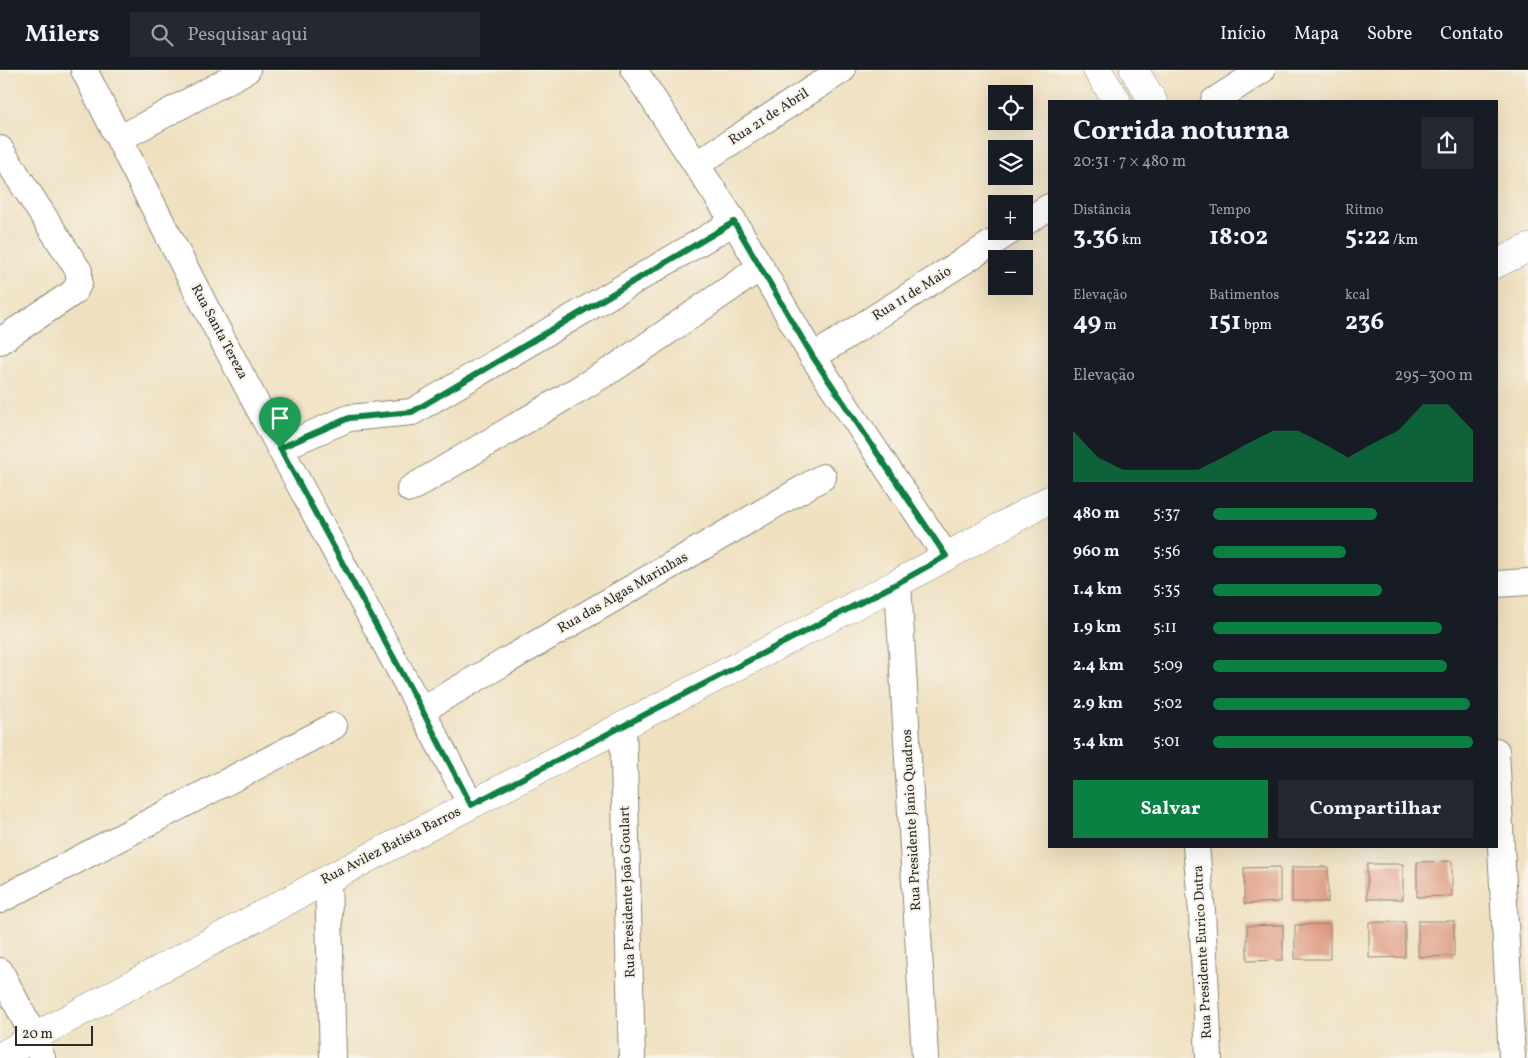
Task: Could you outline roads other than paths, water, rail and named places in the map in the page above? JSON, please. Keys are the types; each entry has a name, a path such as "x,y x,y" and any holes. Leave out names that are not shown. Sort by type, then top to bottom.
{"street":[{"name":"Rua Santa Tereza","path":"84,70 280,448 422,710 471,805"},
{"path":"119,139 247,70"},
{"path":"634,70 734,222 813,357 946,556"},
{"name":"Rua 21 de Abril","path":"697,164 842,70"},
{"path":"1097,70 1116,100"},
{"path":"1134,70 1152,100"},
{"path":"1216,100 1262,70"},
{"path":"0,149 79,271 79,283 74,292 0,341"},
{"path":"1033,217 1048,208"},
{"path":"280,448 349,418 412,412 734,222"},
{"name":"Rua 11 de Maio","path":"813,357 997,240"},
{"path":"1498,263 1528,248"},
{"path":"410,489 616,367 761,267"},
{"name":"Rua das Algas Marinhas","path":"422,710 823,476"},
{"name":"Rua Avilez Batista Barros","path":"0,1057 38,1048 328,879 898,583 1048,501"},
{"path":"1498,584 1528,582"},
{"name":"Rua Presidente Janio Quadros","path":"898,583 925,1058"},
{"path":"0,900 334,726"},
{"name":"Rua Presidente João Goulart","path":"623,726 632,1058"},
{"path":"1498,789 1512,1058"},
{"name":"Rua Presidente Eurico Dutra","path":"1196,848 1202,912 1209,1058"},
{"path":"328,879 333,1058"},
{"path":"0,971 38,1048"}]}
